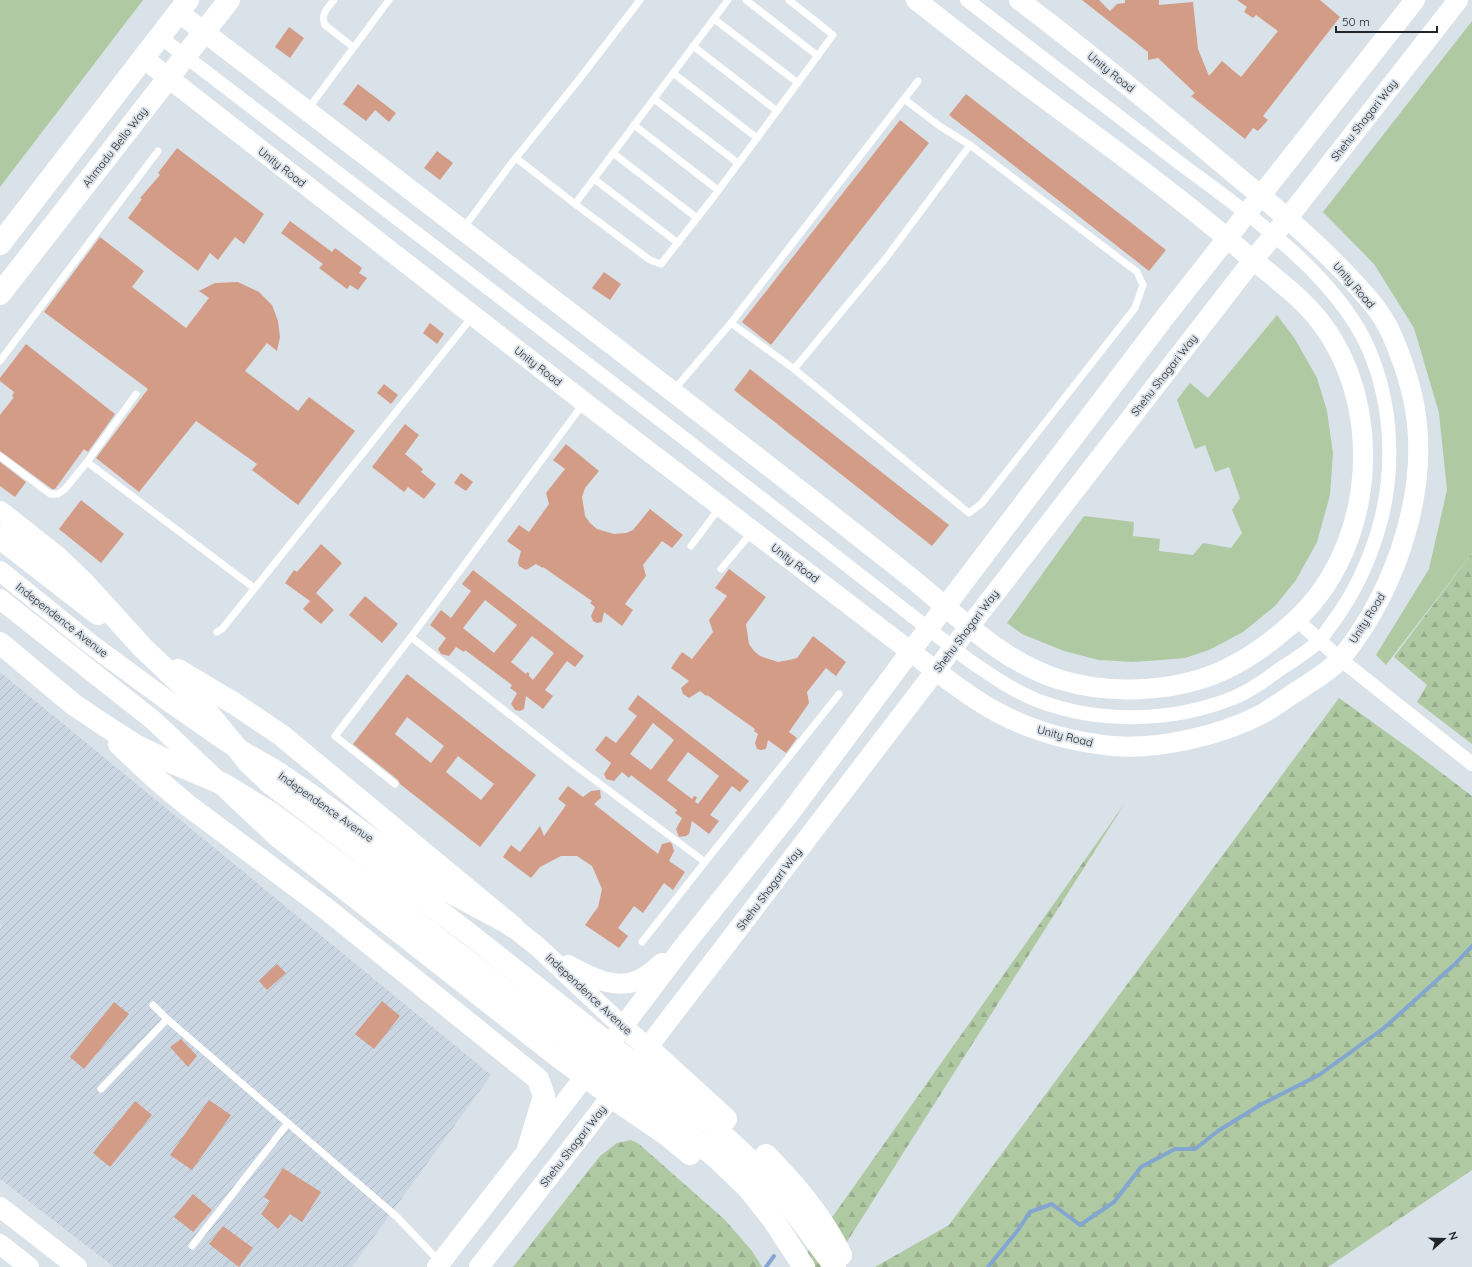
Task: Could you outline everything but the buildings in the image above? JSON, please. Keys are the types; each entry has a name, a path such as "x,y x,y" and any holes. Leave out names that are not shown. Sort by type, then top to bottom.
{"main road":[{"name":"Ahmadu Bello Way","path":"0,294 169,79 228,0"},
{"path":"0,244 183,6 204,32 673,391 919,584 969,627 1007,655 1035,671 1064,681 1097,687 1123,689 1149,689 1176,685 1206,677 1233,666 1276,638 1297,620 1320,593 1338,566 1350,533 1360,496 1363,452 1360,410 1345,365 1328,332 1303,302 1228,239 1134,165 916,0"},
{"name":"Unity Road","path":"143,58 584,402 910,652 994,711 1027,726 1058,736 1086,742 1116,746 1182,742 1238,725 1263,713 1340,659 1363,627 1383,594 1401,550 1413,506 1418,467 1416,416 1413,396 1402,360 1389,329 1368,298 1317,245 1261,196 1120,79 1020,0"},
{"path":"438,1265 587,1074 682,948 790,813 928,628 1165,317 1247,215 1415,0"},
{"name":"Shehu Shagari Way","path":"479,1267 614,1093 969,627 1253,260 1287,219 1458,0"},
{"path":"0,512 56,557 84,583 143,648"},
{"path":"0,538 185,681 235,704 281,735 513,927"},
{"name":"Independence Avenue","path":"0,571 168,702 227,742 310,793 442,889 513,927 538,947 619,1032 643,1053"},
{"name":"Independence Avenue","path":"0,599 153,720 277,837 553,1054 587,1074 614,1093"},
{"path":"0,643 73,704 91,716 135,751 154,777 176,795 259,860 324,907 538,1079 544,1096 528,1149"},
{"name":"Independence Avenue","path":"185,681 209,714 249,763 271,784 299,807 464,930 733,1143 752,1162 794,1210 835,1267"},
{"path":"135,751 164,759 223,784 290,826 382,895 660,1111 719,1160 748,1188 774,1221 804,1267"},
{"path":"538,947 591,978 618,985 638,981 647,976 660,964 682,948"},
{"path":"643,1053 752,1141 780,1169 820,1220 837,1247 847,1267"},
{"path":"614,1093 699,1161 714,1175 748,1210 770,1236 791,1267"},
{"path":"0,1207 77,1267"},
{"path":"0,1244 29,1267"}],"street":[{"name":"Unity Road","path":"160,36 654,415 953,648 998,679 1038,701 1068,710 1102,716 1162,716 1192,710 1231,698 1250,689 1272,675 1296,659 1320,640 1359,582 1375,542 1385,504 1390,466 1389,434 1385,403 1377,374 1361,334 1347,311 1299,258 1247,215 967,0"},
{"path":"1297,620 1340,659 1470,762"}],"lane":[{"path":"334,0 324,13 323,20 325,25 354,47"},
{"path":"307,111 389,0"},
{"path":"462,230 516,158 640,0"},
{"path":"575,204 728,0"},
{"path":"746,0 818,56"},
{"path":"516,158 650,260 661,264 678,244 833,35 789,0"},
{"path":"714,19 798,83"},
{"path":"693,46 777,111"},
{"path":"673,73 757,138"},
{"path":"673,391 731,323 918,81"},
{"path":"654,99 738,163"},
{"path":"731,323 794,370 968,513 982,503 1135,308 1143,284 1136,272 970,145 941,127 904,100"},
{"path":"634,125 718,190"},
{"path":"794,370 886,258 970,145"},
{"path":"0,361 158,151"},
{"path":"613,153 697,218"},
{"path":"594,179 678,244"},
{"path":"217,632 222,629 473,316"},
{"path":"0,456 50,494 58,494 65,490 87,462 136,394"},
{"path":"395,784 335,736 411,637 584,402"},
{"path":"87,462 254,588"},
{"path":"691,546 720,506"},
{"path":"721,569 753,531"},
{"path":"411,637 569,761 705,862"},
{"path":"642,942 839,694"},
{"path":"153,1005 167,1019 397,1217 438,1265"},
{"path":"101,1089 167,1019"},
{"path":"192,1246 288,1123"}],"shaded area":[{"path":"0,672 491,1075 352,1267 114,1267 0,1179 0,928 2,925 0,924"}],"green space":[{"path":"0,0 143,0 0,187"},
{"path":"1472,21 1472,553 1386,665 1376,655 1429,569 1447,490 1439,413 1414,328 1374,264 1323,212"},
{"path":"1277,315 1295,339 1317,378 1327,411 1333,453 1330,495 1317,542 1296,580 1275,606 1243,632 1209,650 1185,658 1133,662 1099,660 1064,651 1022,634 1007,623 1084,516 1134,522 1133,536 1160,539 1159,551 1193,555 1203,543 1231,548 1242,533 1232,510 1240,498 1229,467 1215,472 1205,445 1195,449 1177,400 1190,383 1208,398"},
{"path":"1472,553 1472,744 1417,702 1427,685 1394,657"},
{"path":"1339,698 1472,796 1472,1170 1328,1267 875,1267 949,1225"},
{"path":"1125,803 831,1267 797,1267"},
{"path":"631,1140 639,1144 725,1220 752,1251 762,1267 513,1267 600,1156 617,1143"}],"waterway":[{"path":"988,1267 1018,1230 1030,1212 1052,1204 1080,1225 1114,1202 1141,1167 1175,1149 1195,1149 1218,1131 1260,1105 1319,1075 1384,1028 1455,964 1472,946"},
{"path":"766,1267 774,1256"}]}
